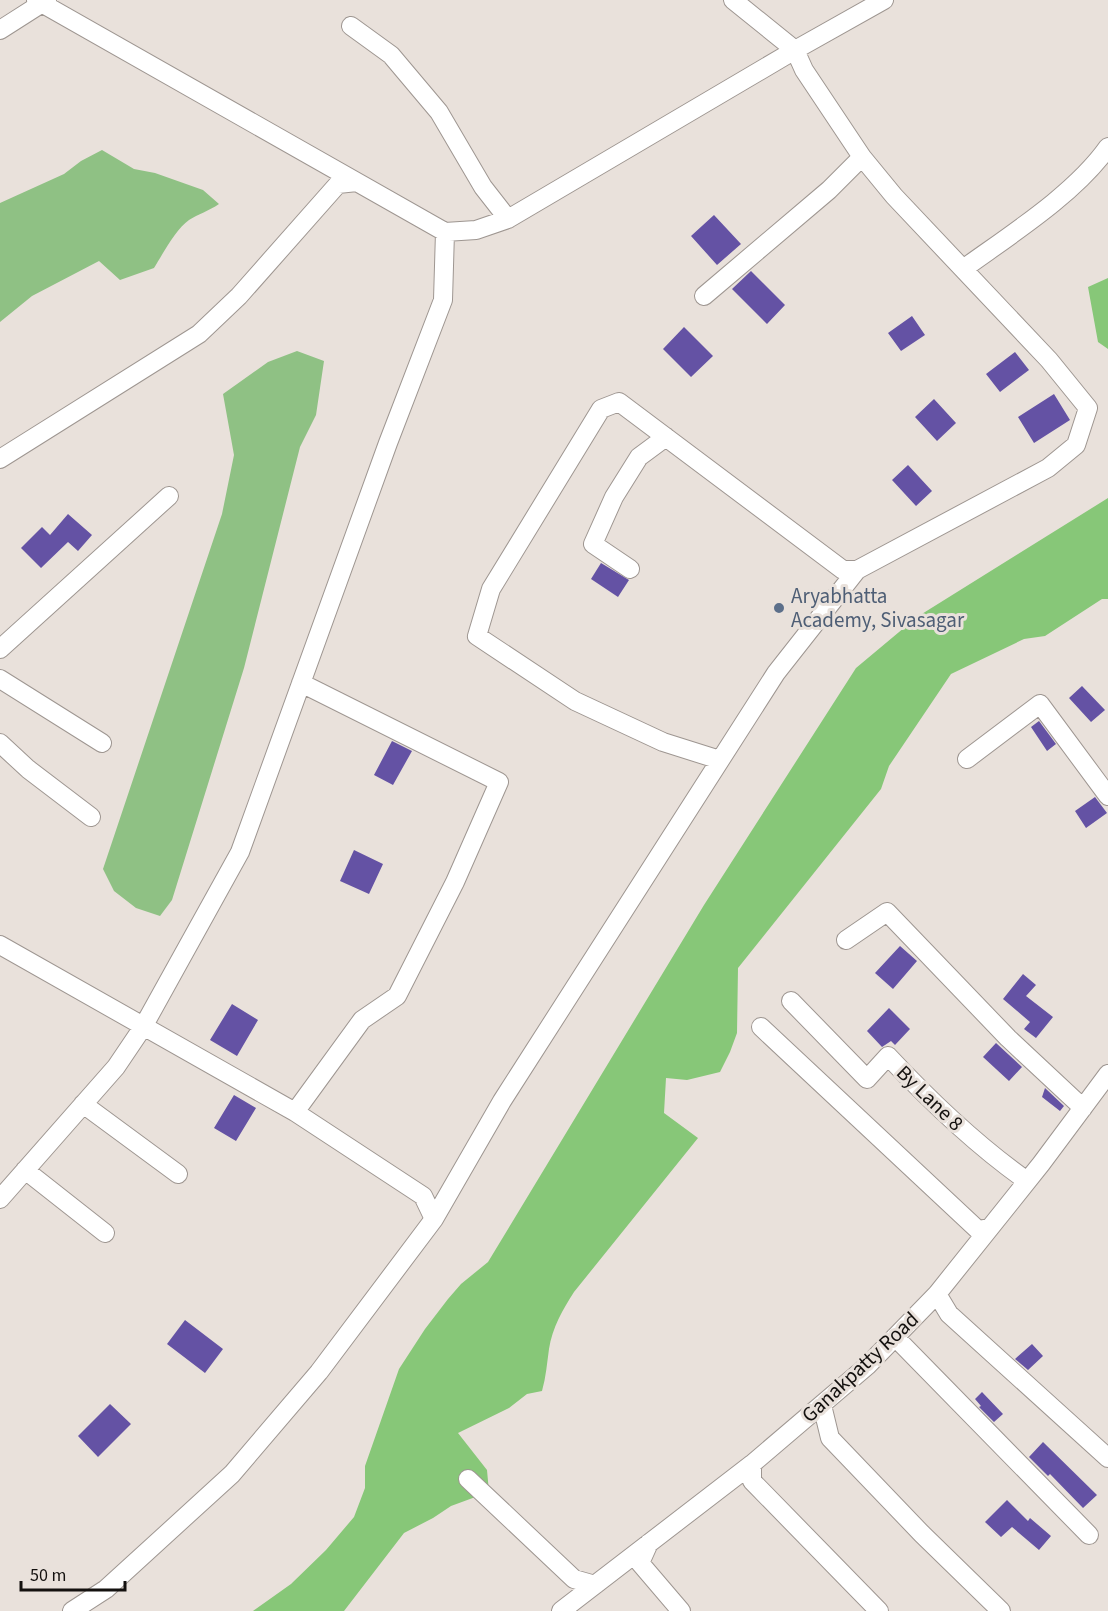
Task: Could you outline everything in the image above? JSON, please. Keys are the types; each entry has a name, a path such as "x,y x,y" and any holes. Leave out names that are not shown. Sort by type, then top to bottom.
{"street":[{"path":"72,1611 106,1589 232,1474 319,1372 434,1219 502,1101 776,673 857,570 1048,468 1076,445 1088,408 1049,360 894,196 862,157 804,70 795,50 733,0"},
{"path":"0,30 42,1 445,232 476,230 508,219 884,0"},
{"path":"351,26 390,55 439,112 483,187 508,219"},
{"path":"963,269 1039,213 1094,166 1108,147"},
{"path":"704,296 829,190 862,157"},
{"path":"0,459 199,334 239,296 338,184 357,182"},
{"path":"0,1199 116,1067 143,1027 240,852 388,443 443,300 445,232"},
{"path":"720,760 663,742 575,700 477,636 491,589 601,409 619,402 843,570 857,570"},
{"path":"630,569 593,544 614,497 639,457 666,437"},
{"path":"0,649 169,496"},
{"path":"0,679 102,743"},
{"path":"295,1112 362,1020 397,996 454,882 499,782 301,683"},
{"path":"967,759 1040,704 1108,796"},
{"path":"0,743 28,769 91,818"},
{"path":"846,940 887,912 1008,1038 1083,1108"},
{"path":"0,945 295,1112 423,1196 434,1219"},
{"name":"By Lane 8","path":"791,1000 867,1079 888,1056 928,1098 991,1156 1027,1181"},
{"path":"761,1027 978,1230 989,1228"},
{"name":"Ganakpatty Road","path":"561,1611 578,1604 595,1585 752,1464 867,1366 937,1294 1108,1074"},
{"path":"84,1104 178,1174"},
{"path":"25,1170 105,1233"},
{"path":"937,1294 949,1314 1108,1458"},
{"path":"895,1337 1089,1535"},
{"path":"822,1406 830,1438 1000,1611"},
{"path":"752,1464 752,1481 879,1611"},
{"path":"468,1479 574,1580 595,1585"},
{"path":"650,1542 640,1563 681,1611"}],"green space":[{"path":"102,150 134,169 155,173 203,190 219,204 184,224 154,268 120,280 99,261 32,296 0,322 0,203 64,174 81,161"},
{"path":"1108,278 1108,349 1098,342 1088,287"},
{"path":"297,351 324,361 316,415 300,447 244,668 172,900 160,916 136,908 114,891 103,869 222,514 234,455 223,394 268,362"},
{"path":"1108,498 1108,599 1102,599 1045,636 1024,639 951,674 889,766 881,789 738,968 737,1033 720,1072 687,1080 666,1078 664,1113 698,1138 570,1298 558,1319 553,1334 542,1391 527,1394 509,1408 458,1433 487,1470 489,1492 451,1506 404,1533 344,1611 253,1611 291,1584 326,1550 354,1517 365,1488 365,1466 399,1369 448,1299 461,1284 488,1262 704,905 856,668 917,617"}],"building":[{"path":"714,215 741,244 717,265 691,236"},
{"path":"751,271 785,305 767,324 732,289"},
{"path":"912,316 925,335 901,351 888,333"},
{"path":"684,327 713,356 691,377 663,349"},
{"path":"1015,352 1029,370 1000,392 986,374"},
{"path":"1054,394 1070,420 1034,443 1018,417"},
{"path":"934,399 956,423 937,441 915,417"},
{"path":"908,465 932,491 916,506 892,480"},
{"path":"68,514 92,535 78,551 68,542 41,568 21,548 42,527 50,535"},
{"path":"601,563 629,580 618,597 591,579"},
{"path":"1082,686 1105,710 1091,722 1069,698"},
{"path":"1039,721 1056,744 1047,751 1031,727"},
{"path":"392,741 412,751 393,785 374,775"},
{"path":"1095,797 1107,813 1086,828 1075,811"},
{"path":"354,850 383,864 369,894 340,881"},
{"path":"900,946 917,961 893,989 875,973"},
{"path":"1023,974 1036,985 1026,996 1053,1017 1036,1038 1024,1029 1030,1022 1003,999"},
{"path":"232,1004 258,1020 237,1056 210,1040"},
{"path":"889,1008 910,1029 895,1045 891,1041 882,1047 867,1031"},
{"path":"996,1043 1022,1067 1009,1081 983,1057"},
{"path":"1045,1088 1064,1106 1060,1111 1042,1097"},
{"path":"234,1095 256,1108 236,1141 214,1128"},
{"path":"185,1320 223,1349 205,1373 167,1344"},
{"path":"1032,1344 1043,1356 1028,1370 1015,1359"},
{"path":"982,1392 1003,1414 994,1422 979,1407 981,1406 975,1399"},
{"path":"110,1404 131,1424 98,1457 78,1436"},
{"path":"1043,1442 1097,1495 1083,1508 1050,1474 1048,1476 1029,1457"},
{"path":"1007,1500 1028,1521 1030,1518 1051,1536 1039,1550 1012,1527 1001,1537 985,1522"}],"place":[{"name":"Aryabhatta Academy, Sivasagar","path":"779,608"}]}
